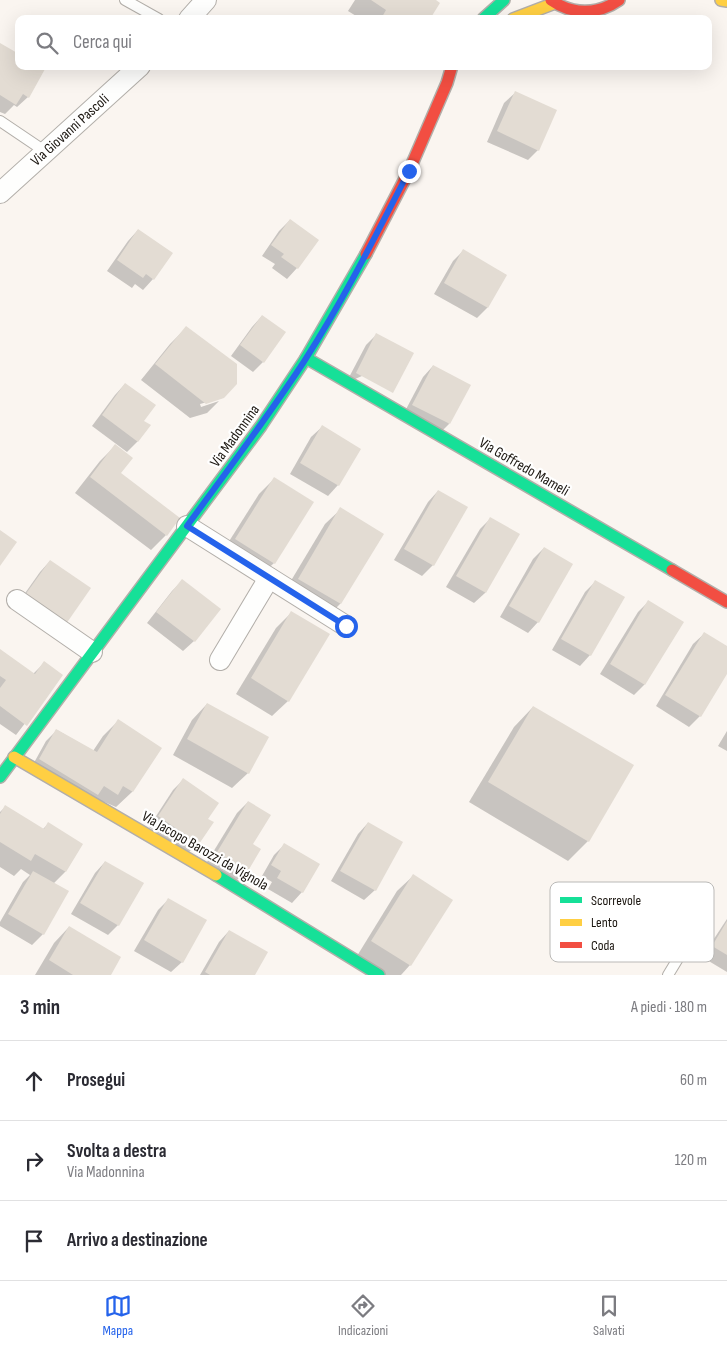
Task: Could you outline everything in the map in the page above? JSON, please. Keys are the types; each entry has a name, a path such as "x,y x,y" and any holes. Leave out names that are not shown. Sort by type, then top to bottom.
{"street":[{"path":"193,15 206,0"},
{"path":"488,15 504,0"},
{"path":"522,15 553,2 570,10 586,12 602,10 619,0"},
{"path":"721,0 727,1"},
{"name":"Via Giovanni Pascoli","path":"0,193 136,70"},
{"name":"Via Madonnina","path":"0,777 261,426 306,358 364,259 409,171 451,70"},
{"name":"Via Madonnina","path":"447,83 456,70"},
{"name":"Via Goffredo Mameli","path":"306,358 727,602"},
{"path":"187,526 346,626"},
{"path":"220,660 269,578"},
{"path":"17,600 92,652"},
{"name":"Via Jacopo Barozzi da Vignola","path":"14,757 309,930 379,975"}],"lane":[{"path":"125,0 152,15"},
{"path":"0,121 46,152"},
{"path":"668,975 676,962"}],"building":[{"path":"371,0 436,0 440,3 432,15 383,15 386,10"},
{"path":"0,43 15,52 15,70 44,70 29,98 23,94 16,105 0,95"},
{"path":"515,91 557,110 539,151 497,131"},
{"path":"290,219 319,240 298,269 281,257 284,254 271,245"},
{"path":"138,229 173,253 154,280 146,274 143,278 117,260"},
{"path":"463,249 507,275 488,308 444,283"},
{"path":"262,315 286,332 264,363 240,345"},
{"path":"186,326 237,364 237,384 224,398 206,404 155,364"},
{"path":"376,333 414,353 393,393 356,373"},
{"path":"433,365 471,385 450,424 412,405"},
{"path":"125,383 156,405 144,421 151,425 138,442 102,415"},
{"path":"322,425 361,449 339,486 300,463"},
{"path":"115,444 133,458 121,473 180,518 167,536 90,477"},
{"path":"274,477 314,502 275,564 235,539"},
{"path":"438,490 468,507 434,566 404,549"},
{"path":"340,507 384,534 341,604 298,579"},
{"path":"490,517 520,534 486,593 456,576"},
{"path":"0,530 17,542 0,566"},
{"path":"544,547 573,564 539,623 509,606"},
{"path":"50,560 91,588 66,624 25,595"},
{"path":"182,579 221,609 195,642 156,612"},
{"path":"595,580 625,597 591,656 561,639"},
{"path":"648,600 684,622 645,685 610,664"},
{"path":"291,611 330,634 289,702 251,678"},
{"path":"704,632 727,646 727,674 701,717 665,695"},
{"path":"0,649 35,674 44,661 63,675 27,726 0,706 0,688 6,680 0,676"},
{"path":"207,703 269,737 249,774 187,739"},
{"path":"533,706 634,765 589,842 488,782"},
{"path":"118,719 162,748 133,792 123,786 118,795 104,786 98,795 39,759 56,729 97,752"},
{"path":"183,778 219,803 208,819 214,822 199,844 158,816"},
{"path":"248,801 271,815 253,844 261,849 248,871 217,852"},
{"path":"5,805 44,829 48,822 83,844 66,872 35,854 31,861 0,842 0,814"},
{"path":"368,822 403,842 376,891 340,871"},
{"path":"284,843 320,864 303,893 277,878 281,871 271,865"},
{"path":"105,861 144,883 119,926 80,903"},
{"path":"33,871 69,891 44,935 8,914"},
{"path":"413,874 453,900 411,966 371,941"},
{"path":"168,898 207,920 183,963 144,940"},
{"path":"727,921 727,955 714,947 714,943"},
{"path":"69,926 121,957 111,975 73,975 49,960"},
{"path":"229,930 268,952 255,975 210,975 205,972"}],"traffic: fast":[{"path":"487,15 504,0"},
{"path":"0,777 261,426 306,358 366,254"},
{"path":"306,358 672,570"},
{"path":"216,875 379,975"}],"traffic: slow":[{"path":"721,0 727,1"},
{"path":"524,15 555,3"},
{"path":"14,757 216,875"}],"traffic: jam":[{"path":"551,0 576,11 594,11 619,0"},
{"path":"366,254 409,171 451,70"},
{"path":"672,570 727,602"}],"route":[{"path":"346,626 187,526 261,426 306,358 360,267 409,171"}]}
